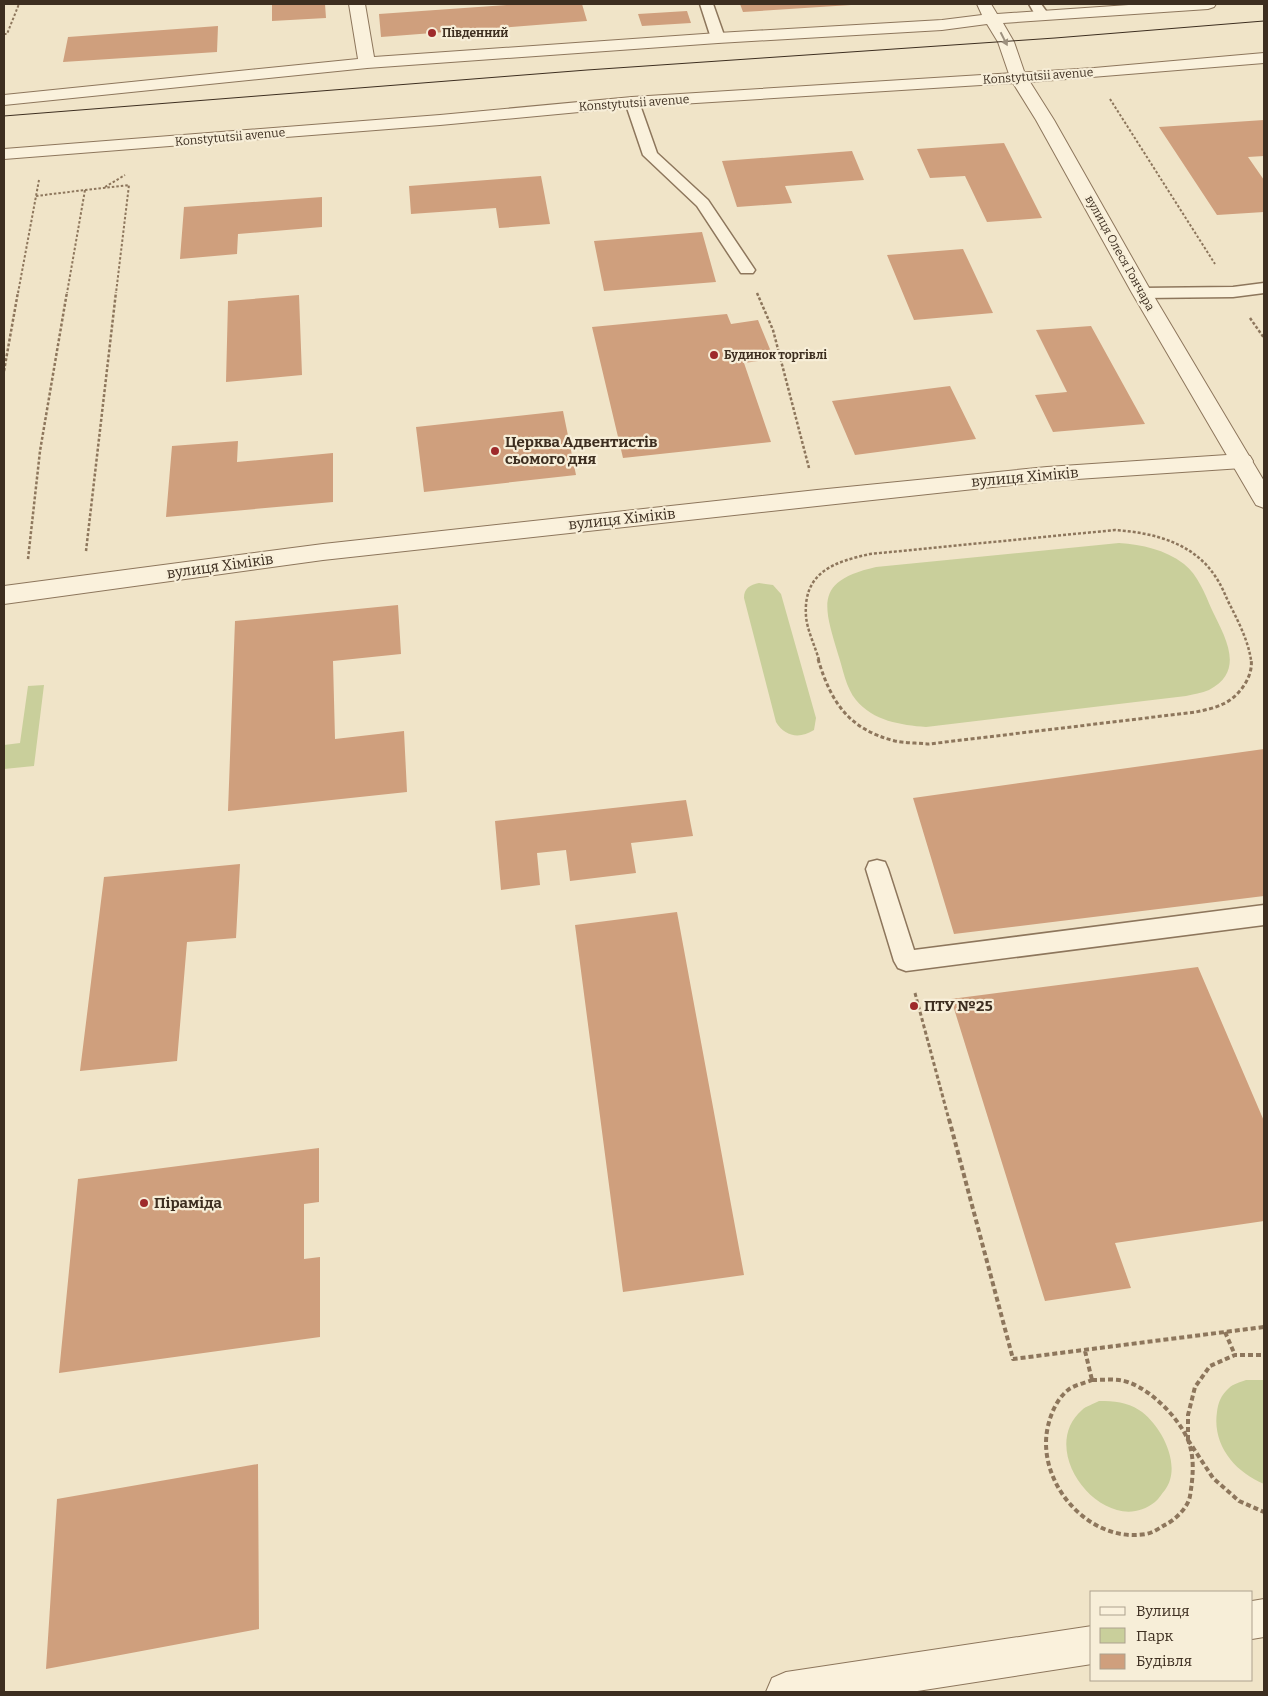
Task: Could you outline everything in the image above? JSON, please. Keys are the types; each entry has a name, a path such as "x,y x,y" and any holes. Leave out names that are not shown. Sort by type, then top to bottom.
{"street":[{"path":"357,4 367,63"},
{"name":"вулиця Олеся Гончара","path":"984,4 1006,42 1018,78 1045,120 1142,294 1264,500"},
{"path":"4,100 367,63 718,38 942,25 992,19 1038,10 1208,4"},
{"name":"Konstytutsii avenue","path":"4,154 440,120 632,102 1094,73 1264,58"},
{"name":"вулиця Хіміків","path":"15,593 323,552 817,498 1047,474 1242,461"},
{"path":"786,1692 1090,1645"}],"lane":[{"path":"706,4 718,38"},
{"path":"632,102 650,155 703,203 747,270"},
{"path":"1142,294 1233,292 1264,288"},
{"path":"877,869 906,961 1264,915"}],"path":[{"path":"4,34 7,34 19,4"},
{"path":"1094,73 1264,338"},
{"path":"4,371 44,151"},
{"path":"36,196 129,185 82,584"},
{"path":"15,593 31,524 40,451 85,190"},
{"path":"747,270 772,330 817,498"},
{"path":"1105,531 1144,532 1175,542 1200,558 1216,579 1248,642 1252,665 1244,688 1224,704 1196,712 929,744 895,741 863,729 839,708 826,686 806,616 807,595 820,574 842,560 870,554 1105,531"},
{"path":"906,961 1013,1360 1264,1327"},
{"path":"1226,1332 1235,1354"},
{"path":"1085,1350 1092,1380"},
{"path":"1264,1354 1235,1354 1210,1366 1195,1387 1188,1415 1188,1440 1194,1471 1189,1500 1172,1522 1147,1534 1117,1534 1088,1521 1064,1498 1048,1470 1045,1438 1051,1411 1068,1390 1092,1380 1120,1380 1147,1392 1171,1413 1188,1440 1213,1478 1239,1501 1264,1512"}],"green space":[{"path":"1119,543 1161,551 1184,564 1197,579 1227,642 1229,653 1230,663 1227,673 1220,682 1209,690 1186,696 926,727 897,723 879,717 863,707 850,690 833,636 827,608 833,587 842,579 876,567"},
{"path":"759,583 773,585 781,594 816,718 814,730 803,735 788,733 776,722 744,598 748,588"},
{"path":"44,685 34,766 4,769 4,745 20,743 28,686"},
{"path":"1246,1380 1264,1380 1264,1484 1253,1479 1235,1465 1222,1446 1216,1424 1218,1405 1224,1393 1235,1384"},
{"path":"1099,1401 1120,1402 1139,1410 1155,1425 1167,1446 1172,1469 1170,1480 1165,1490 1155,1502 1136,1511 1117,1510 1098,1501 1083,1486 1071,1468 1066,1448 1069,1428 1082,1410"}],"building":[{"path":"272,4 325,4 326,18 272,21"},
{"path":"520,4 582,4 587,21 381,37 379,14"},
{"path":"740,4 851,4 851,5 743,12"},
{"path":"687,11 691,23 642,26 638,14"},
{"path":"218,26 217,52 63,62 68,37"},
{"path":"1264,120 1264,156 1248,157 1264,180 1264,212 1217,215 1159,127"},
{"path":"1004,143 1042,218 987,222 965,176 930,178 917,149"},
{"path":"852,151 864,180 785,186 792,203 737,207 722,161"},
{"path":"541,176 550,224 499,228 496,208 411,214 409,186"},
{"path":"322,197 322,227 238,234 237,254 180,259 184,207"},
{"path":"702,232 716,282 604,291 594,241"},
{"path":"963,249 993,313 914,320 887,255"},
{"path":"299,295 302,375 226,382 228,301"},
{"path":"727,314 731,324 758,320 774,359 744,363 771,442 623,458 592,327"},
{"path":"1091,326 1145,424 1053,432 1035,395 1067,392 1036,330"},
{"path":"950,386 976,439 855,455 832,401"},
{"name":"Церква Адвентистів сьомого дня","path":"563,411 576,475 424,492 416,427"},
{"path":"238,441 237,462 333,453 333,502 166,517 172,446"},
{"path":"398,605 401,654 333,661 335,739 404,731 407,792 228,811 235,621"},
{"path":"1264,749 1264,896 954,934 913,798"},
{"path":"686,800 693,836 631,843 636,873 570,881 566,850 537,853 540,885 501,890 495,821"},
{"path":"240,864 236,938 187,942 177,1061 80,1071 104,877"},
{"path":"677,912 744,1275 623,1292 575,925"},
{"path":"1198,967 1264,1121 1264,1221 1115,1243 1131,1288 1045,1301 951,999"},
{"path":"319,1148 319,1202 304,1204 304,1259 320,1257 320,1337 59,1373 78,1179"},
{"path":"258,1464 259,1629 46,1669 57,1499"}],"tram line":[{"path":"4,116 587,70 1055,38 1264,21"}],"place":[{"name":"Південний","path":"432,33"},
{"name":"Будинок торгівлі","path":"714,355"},
{"name":"Церква Адвентистів сьомого дня","path":"495,451"},
{"name":"ПТУ №25","path":"914,1006"},
{"name":"Піраміда","path":"144,1203"}]}
